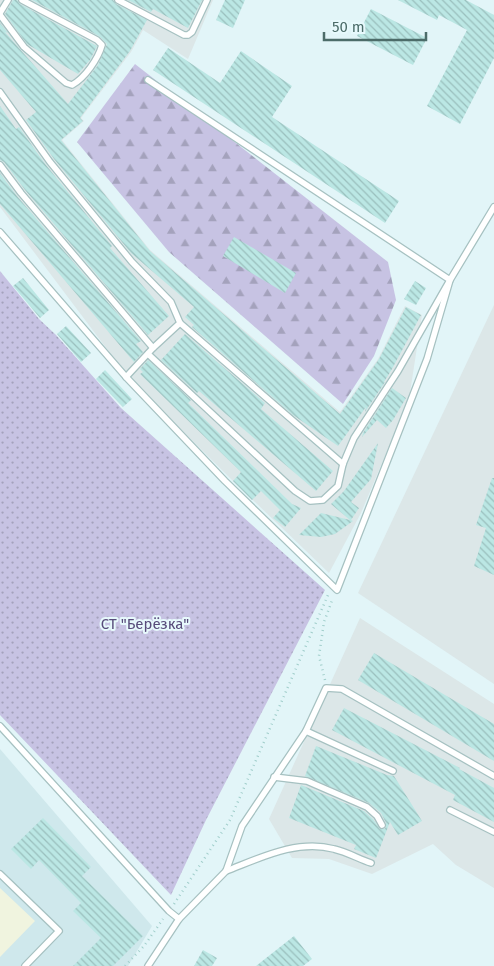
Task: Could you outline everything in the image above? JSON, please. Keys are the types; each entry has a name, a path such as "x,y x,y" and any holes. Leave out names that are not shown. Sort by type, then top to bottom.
{"lane":[{"path":"8,0 0,14 24,47 66,83 72,85 80,81 100,52 102,45 97,40 22,0"},
{"path":"118,0 184,35 192,32 207,0"},
{"path":"148,80 450,280"},
{"path":"0,92 50,162 132,262 171,302 180,323 343,464"},
{"path":"0,165 21,193 153,348"},
{"path":"148,354 295,491 310,501 323,500 338,486 343,464 354,438 398,371 494,206"},
{"path":"0,232 126,377 225,481 334,588 426,359 450,280"},
{"path":"126,377 180,323"},
{"path":"148,966 180,919 226,871 242,826 306,731 326,688 342,690 494,776"},
{"path":"0,726 169,911 180,919"},
{"path":"306,731 393,770"},
{"path":"274,777 307,781 367,807 377,816 382,825"},
{"path":"450,810 494,832"},
{"path":"226,871 276,852 303,846 334,849 371,864"},
{"path":"0,874 59,931 25,966"}],"path":[{"path":"326,688 319,656 324,622 334,588"},
{"path":"124,966 144,946 230,820 334,588"}],"shaded area":[{"path":"0,0 213,0 188,59 143,30 131,52 81,118 84,121 62,140 150,250 340,412 378,359 405,306 422,315 409,399 361,513 329,573 128,377 0,207"},
{"path":"494,305 494,684 358,593"},
{"path":"360,618 494,704 494,888 456,865 433,844 372,874 329,859 292,858 269,819"},
{"path":"0,749 152,926 128,966 0,966"},
{"path":"0,888 35,921 0,957"}],"green space":[{"path":"135,64 388,262 396,300 374,356 343,404 169,252 77,142"},
{"name":"СТ \"Берёзка\"","path":"0,271 39,319 56,335 121,408 325,590 206,820 171,895 0,715"}],"building":[{"path":"13,0 17,0 20,4 97,46 90,60 78,74 27,44 5,14"},
{"path":"32,0 113,0 116,4 147,20 130,51 80,118 83,121 61,140 150,251 340,414 379,359 406,307 421,315 385,382 365,412 366,407 338,446 293,415 192,327 194,325 185,317 194,307 131,253 54,159 26,120 36,112 0,70 0,23 8,33 5,32 68,104 98,65 107,44 99,36"},
{"path":"128,0 202,0 188,28 153,9 151,12"},
{"path":"225,0 245,0 233,28 216,20"},
{"path":"398,0 466,0 494,15 494,58 460,124 427,106 467,30 439,15 437,20"},
{"path":"371,9 427,38 413,65 357,36"},
{"path":"168,48 220,83 241,51 292,86 272,117 399,201 385,223 153,70"},
{"path":"0,106 16,129 19,127 46,165 112,246 110,248 169,316 148,335 25,190 4,162 0,160"},
{"path":"0,173 17,196 141,341 136,344 143,352 134,362 0,204"},
{"path":"234,237 296,273 285,293 223,256"},
{"path":"23,278 49,310 40,318 13,286"},
{"path":"415,281 426,288 416,305 404,299"},
{"path":"66,326 91,353 81,362 57,334"},
{"path":"185,334 265,403 261,409 333,471 316,491 199,391 197,393 161,360"},
{"path":"148,360 191,400 188,403 292,504 301,508 285,527 273,518 280,510 261,491 252,500 233,481 241,472 140,374 143,372 140,369"},
{"path":"105,370 132,399 123,407 96,379"},
{"path":"392,388 406,398 393,420 386,428 377,420 362,437 363,433"},
{"path":"378,443 371,479 351,502 359,508 351,520 353,521 335,534 321,537 299,535 321,513 350,520 331,504 344,491"},
{"path":"492,478 494,478 494,575 474,566 486,528 476,525"},
{"path":"374,653 494,724 494,761 358,680"},
{"path":"344,708 460,768 494,788 494,822 453,800 455,795 332,730"},
{"path":"316,746 387,775 394,776 422,821 398,835 390,822 376,858 354,849 356,845 289,818 301,785 364,811 380,829 386,827 381,813 369,803 305,776"},
{"path":"43,818 91,867 82,876 143,936 113,966 73,966 101,938 73,911 81,903 39,860 31,869 11,849"},
{"path":"294,936 312,959 303,966 256,966"},
{"path":"203,950 217,958 212,966 194,966"}]}
